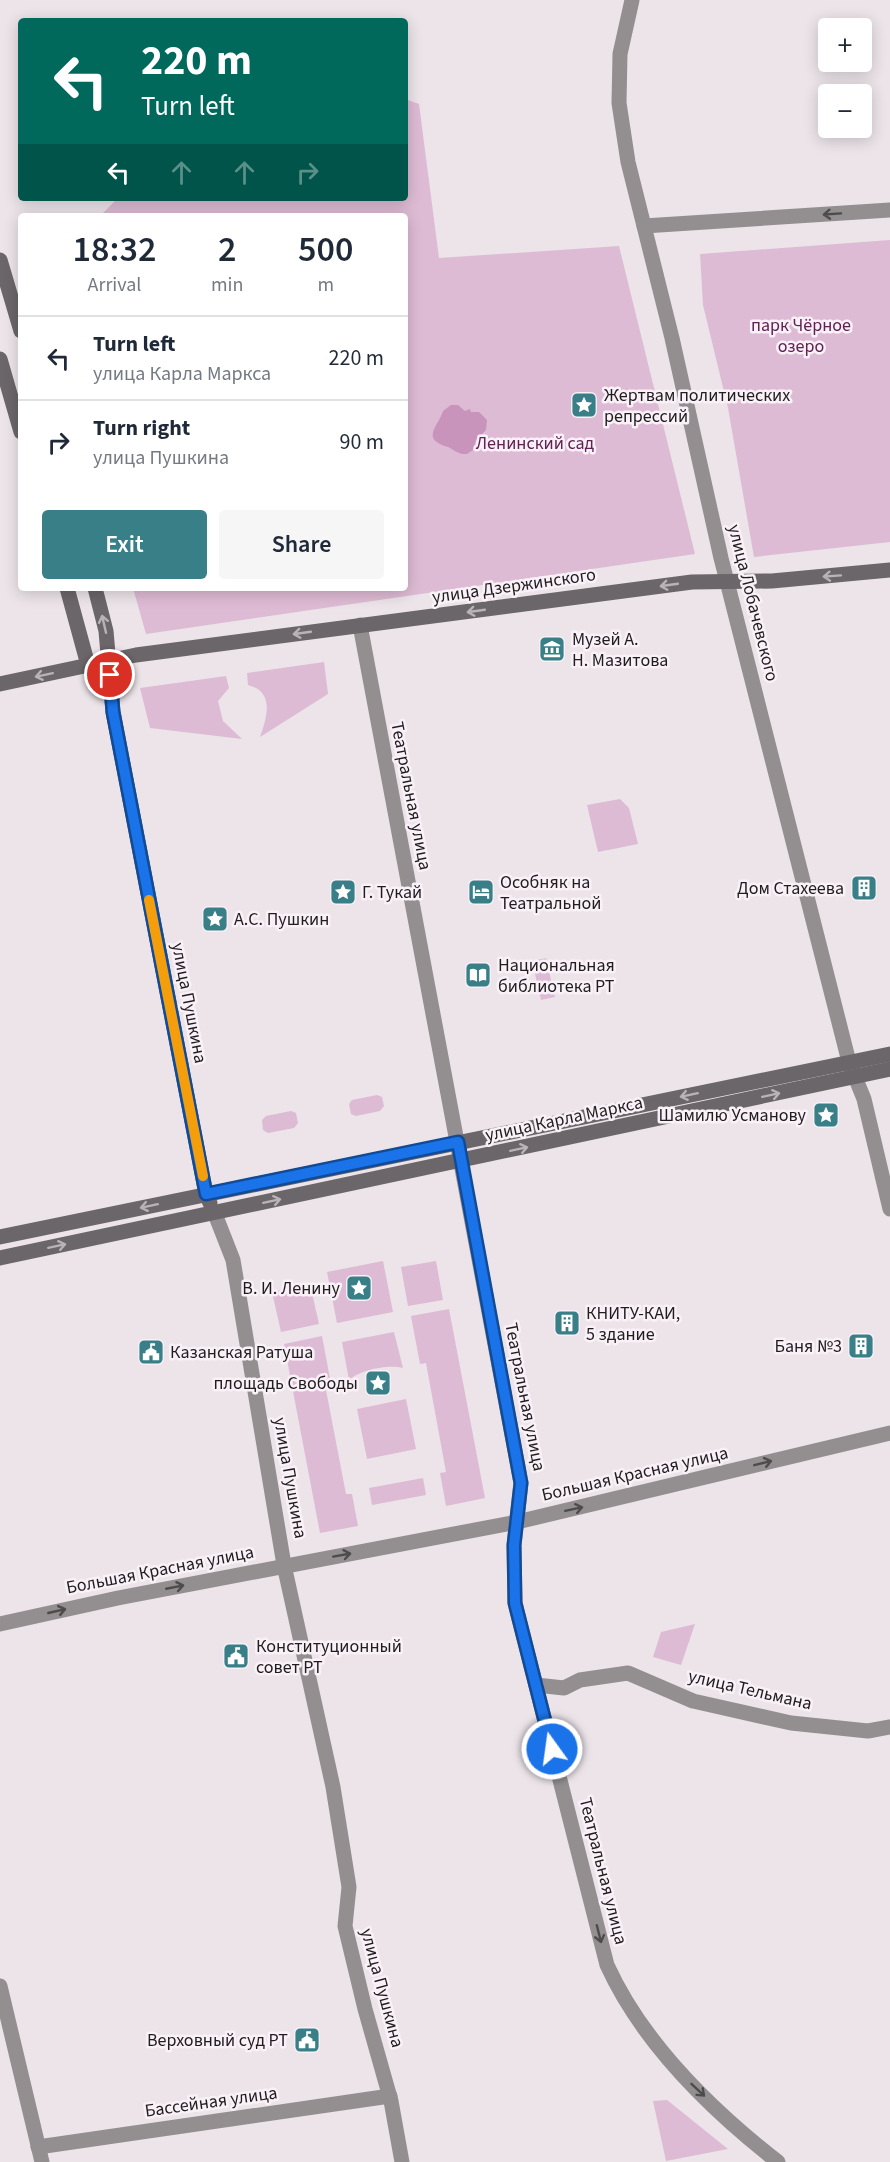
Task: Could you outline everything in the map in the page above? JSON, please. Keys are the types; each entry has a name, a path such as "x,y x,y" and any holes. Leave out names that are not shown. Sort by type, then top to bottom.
{"main road":[{"path":"0,260 18,321"},
{"path":"0,359 18,422"},
{"name":"улица Дзержинского","path":"0,684 88,664 360,625 692,582 784,580 890,570"},
{"path":"68,591 88,664"},
{"name":"улица Пушкина","path":"96,591 106,631 113,712 206,1194 215,1214"},
{"name":"улица Карла Маркса","path":"0,1237 890,1054"},
{"name":"улица Карла Маркса","path":"0,1258 890,1069"}],"street":[{"name":"улица Лобачевского","path":"632,0 620,54 619,103 628,162 727,582 849,1062 856,1077 890,1209"},
{"path":"644,226 890,210"},
{"name":"Театральная улица","path":"360,625 521,1483 514,1545 515,1603 607,1965 626,2002 672,2065 760,2157 777,2162"},
{"name":"улица Пушкина","path":"215,1214 229,1244 233,1260 284,1565 333,1787 349,1887 345,1926 365,2009 390,2096 402,2162"},
{"name":"Большая Красная улица","path":"0,1624 284,1565 517,1522 890,1432"},
{"name":"улица Тельмана","path":"536,1685 564,1688 580,1680 628,1673 693,1701 791,1723 868,1731 890,1727"},
{"path":"0,1986 42,2162"},
{"name":"Бассейная улица","path":"38,2146 390,2096"}],"green space":[{"name":"Ленинский сад","path":"408,100 419,104 439,258 619,246 695,554 146,634 134,591 408,591 408,213 103,213 115,201 408,201"},
{"name":"парк Чёрное озеро","path":"890,240 890,542 754,557 728,408 703,305 700,254"},
{"path":"324,662 328,694 260,737 265,721 266,699 257,688 248,685 247,673"},
{"path":"226,676 229,688 218,701 223,721 242,739 150,728 140,688"},
{"path":"620,799 629,808 638,844 598,852 587,805"},
{"path":"546,958 555,997 541,1000 532,961"},
{"path":"377,1095 382,1097 384,1106 380,1111 356,1116 351,1114 349,1104 352,1100"},
{"path":"291,1111 296,1113 298,1123 294,1128 268,1133 263,1130 262,1120 266,1116"},
{"path":"383,1261 393,1312 337,1323 327,1272"},
{"path":"436,1261 443,1300 408,1306 401,1267"},
{"path":"310,1284 319,1324 281,1332 272,1292"},
{"path":"449,1309 485,1498 446,1506 440,1473 446,1472 426,1363 420,1364 411,1316"},
{"path":"394,1332 403,1368 375,1369 360,1373 349,1380 342,1342"},
{"path":"322,1336 331,1384 325,1385 346,1494 352,1494 358,1526 320,1533 284,1344"},
{"path":"406,1399 416,1449 367,1459 357,1409"},
{"path":"423,1478 426,1495 372,1505 369,1488"},
{"path":"695,1624 681,1665 653,1657 661,1632"},
{"path":"667,2100 728,2149 666,2161 653,2101"}],"shaded area":[{"path":"451,405 458,405 465,411 470,409 471,412 479,412 487,420 486,430 476,440 473,450 467,454 458,453 440,444 433,436 443,411"}],"slow traffic":[{"path":"149,900 203,1176"}],"place":[{"name":"Жертвам политических репрессий","path":"584,405"},
{"name":"Музей А. Н. Мазитова","path":"552,649"},
{"name":"Дом Стахеева","path":"864,888"},
{"name":"Г. Тукай","path":"343,892"},
{"name":"Особняк на Театральной","path":"481,892"},
{"name":"А.С. Пушкин","path":"215,919"},
{"name":"Национальная библиотека РТ","path":"478,975"},
{"name":"Шамилю Усманову","path":"826,1115"},
{"name":"В. И. Ленину","path":"359,1288"},
{"name":"КНИТУ-КАИ, 5 здание","path":"567,1323"},
{"name":"Баня №3","path":"861,1346"},
{"name":"Казанская Ратуша","path":"151,1352"},
{"name":"площадь Свободы","path":"378,1383"},
{"name":"Конституционный совет РТ","path":"236,1656"},
{"name":"Верховный суд РТ","path":"307,2040"}],"route":[{"path":"110,675 113,712 206,1194 458,1142 521,1483 514,1545 515,1603 552,1749"}]}
